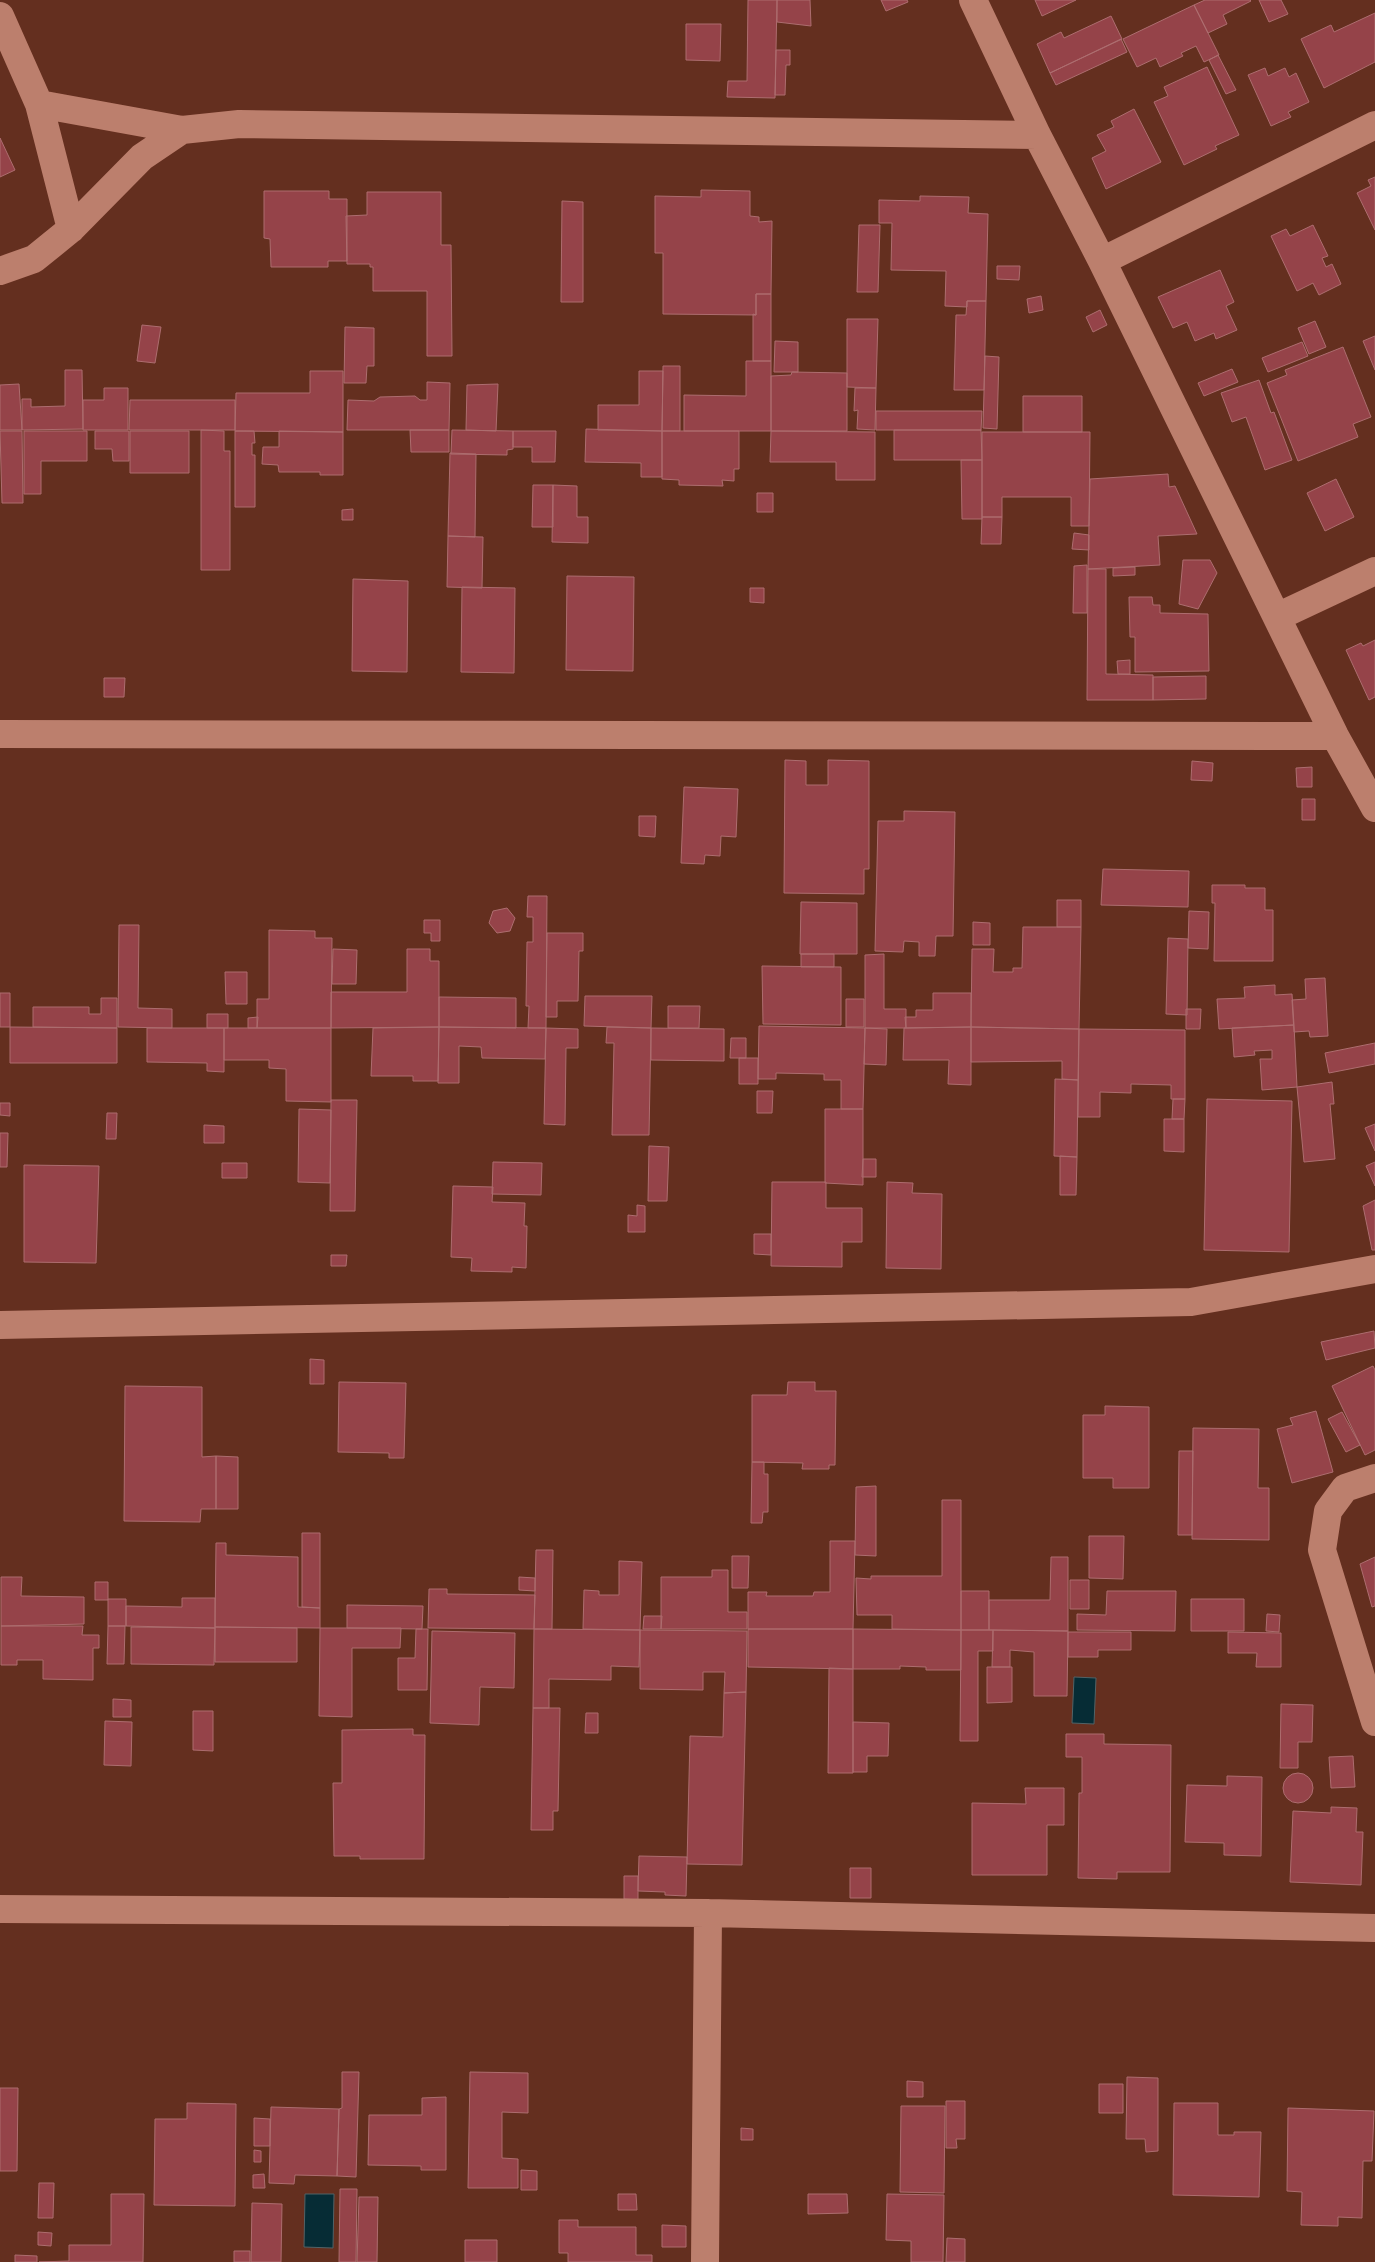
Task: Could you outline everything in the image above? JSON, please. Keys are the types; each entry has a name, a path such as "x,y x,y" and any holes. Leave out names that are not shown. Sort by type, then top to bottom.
{"street":[{"path":"973,0 1036,135 1102,261 1335,736 1375,808"},
{"path":"0,16 39,104 71,229"},
{"path":"39,104 182,130 239,124 1036,135"},
{"path":"1102,261 1375,126"},
{"path":"0,271 34,260 71,229 142,157 182,130"},
{"path":"1276,617 1375,571"},
{"path":"0,734 1335,736"},
{"path":"0,1325 1191,1302 1375,1269"},
{"path":"1375,1478 1345,1488 1328,1511 1322,1550 1375,1722"},
{"path":"0,1909 708,1913 1375,1928"},
{"path":"705,2262 708,1913"}],"water":[{"path":"1074,1677 1096,1678 1094,1724 1072,1723"},
{"path":"305,2194 334,2194 333,2248 304,2247"}],"building":[{"path":"748,0 777,0 775,98 727,97 728,81 747,81"},
{"path":"777,0 810,0 811,26 777,22"},
{"path":"881,0 907,0 908,2 886,11"},
{"path":"1035,0 1076,0 1042,16"},
{"path":"1205,0 1251,1 1223,15 1227,24 1208,33 1194,5"},
{"path":"1259,0 1281,0 1288,14 1269,22"},
{"path":"1194,5 1219,55 1204,62 1196,46 1181,53 1183,56 1160,67 1156,58 1137,67 1123,39"},
{"path":"1375,13 1375,62 1324,88 1301,39 1331,25 1334,32"},
{"path":"1111,16 1122,39 1050,73 1037,44 1061,32 1064,38"},
{"path":"686,24 721,24 720,61 686,60"},
{"path":"1121,39 1127,52 1056,85 1050,73"},
{"path":"776,50 790,50 790,65 786,65 785,95 775,95"},
{"path":"1218,55 1236,90 1226,94 1209,60"},
{"path":"1207,67 1239,135 1215,146 1217,149 1184,165 1154,102 1168,96 1164,87"},
{"path":"1265,68 1268,76 1285,68 1289,77 1296,73 1309,102 1288,112 1291,117 1271,126 1248,75"},
{"path":"1134,109 1161,162 1106,189 1092,158 1106,151 1097,135 1114,127 1111,121"},
{"path":"0,138 15,170 0,177"},
{"path":"1375,177 1375,230 1357,193 1371,186 1368,180"},
{"path":"701,190 750,191 750,216 759,217 759,222 772,221 771,294 756,294 756,315 663,314 663,253 655,253 655,196 701,197"},
{"path":"264,191 329,191 329,199 347,199 347,261 328,261 328,267 271,267 270,239 264,238"},
{"path":"367,192 441,192 441,245 451,245 452,356 427,356 427,291 373,291 373,267 370,267 370,264 347,264 346,216 367,215"},
{"path":"920,196 969,197 968,213 988,214 986,301 967,301 967,307 945,306 946,271 891,270 892,223 879,223 879,200 920,201"},
{"path":"562,201 583,202 583,302 561,302"},
{"path":"859,225 880,225 878,292 857,292"},
{"path":"1313,225 1328,256 1322,258 1326,267 1332,264 1341,284 1319,295 1313,283 1297,291 1271,236 1286,229 1290,236"},
{"path":"997,266 1020,266 1019,280 997,279"},
{"path":"1220,270 1234,302 1226,306 1237,330 1216,339 1214,333 1195,341 1187,322 1173,328 1158,297"},
{"path":"756,294 771,294 771,361 753,361 753,314 756,315"},
{"path":"1041,296 1043,310 1029,313 1027,299"},
{"path":"967,301 986,301 984,390 954,390 956,315 966,315"},
{"path":"1100,310 1107,325 1093,332 1086,317"},
{"path":"847,319 878,319 876,388 847,387"},
{"path":"1315,321 1326,347 1309,354 1298,328"},
{"path":"142,325 161,327 155,363 137,361"},
{"path":"345,327 374,328 374,366 367,366 366,383 344,383"},
{"path":"1375,336 1375,370 1363,341"},
{"path":"775,341 798,342 798,372 774,372"},
{"path":"1302,342 1308,356 1268,372 1262,358"},
{"path":"1343,347 1371,417 1353,424 1358,437 1298,461 1267,383 1287,375 1285,370"},
{"path":"985,356 999,357 997,429 983,428"},
{"path":"746,361 771,361 771,431 684,431 684,395 746,396"},
{"path":"663,366 680,366 680,431 662,431"},
{"path":"1232,369 1238,382 1204,396 1198,383"},
{"path":"65,370 82,370 83,429 22,430 22,399 31,399 31,407 65,406"},
{"path":"310,371 343,371 343,432 235,431 236,393 310,393"},
{"path":"639,371 663,371 662,431 598,430 598,405 639,405"},
{"path":"792,372 847,373 847,431 771,431 771,376 791,375"},
{"path":"1259,380 1271,413 1274,412 1292,460 1265,470 1246,417 1232,422 1221,393"},
{"path":"427,382 450,383 449,430 347,430 348,400 374,401 380,397 415,396 420,400 427,400"},
{"path":"19,384 22,430 0,430 0,385"},
{"path":"498,384 496,431 466,430 467,385"},
{"path":"104,388 128,388 128,430 83,430 83,400 104,400"},
{"path":"855,388 876,388 875,430 857,429 858,410 854,411"},
{"path":"1023,396 1082,396 1082,432 1023,432"},
{"path":"130,400 235,400 235,430 129,430"},
{"path":"876,411 982,411 981,430 876,430"},
{"path":"586,429 662,431 662,477 641,477 641,463 585,462"},
{"path":"201,430 224,431 224,451 230,451 230,570 201,570"},
{"path":"410,430 449,430 449,452 411,452"},
{"path":"452,430 513,431 513,449 507,450 507,455 451,454"},
{"path":"894,430 981,430 982,460 894,460"},
{"path":"0,431 22,431 23,503 2,503"},
{"path":"24,431 87,431 87,461 41,461 41,494 24,494"},
{"path":"95,431 129,431 129,461 113,461 112,449 95,449"},
{"path":"130,431 189,431 189,473 130,473"},
{"path":"235,431 254,431 255,443 252,443 252,455 255,455 255,507 235,507"},
{"path":"279,431 343,432 343,475 320,475 320,472 279,472 278,465 262,464 263,447 279,447"},
{"path":"513,431 556,431 555,462 532,462 532,447 513,447"},
{"path":"662,431 739,431 739,469 734,469 734,481 722,480 723,486 679,485 679,480 662,479"},
{"path":"771,431 875,432 875,480 836,480 836,462 770,462"},
{"path":"982,432 1090,432 1089,526 1071,526 1071,497 1002,497 1002,517 982,517"},
{"path":"450,453 476,454 475,537 448,536"},
{"path":"961,460 982,460 982,519 962,519"},
{"path":"1168,474 1169,487 1175,486 1197,534 1158,536 1160,565 1088,569 1090,479"},
{"path":"1336,479 1354,517 1325,531 1307,493"},
{"path":"533,485 553,485 553,527 532,527"},
{"path":"553,485 577,486 577,517 588,517 588,543 552,542"},
{"path":"757,493 773,493 773,512 757,512"},
{"path":"353,509 353,520 342,520 342,510"},
{"path":"982,517 1002,517 1001,544 981,544"},
{"path":"1074,533 1089,535 1089,550 1072,549"},
{"path":"448,536 483,537 482,588 447,587"},
{"path":"1183,560 1210,560 1217,573 1198,609 1179,604"},
{"path":"1087,565 1087,613 1073,613 1074,566"},
{"path":"1135,567 1135,575 1113,576 1113,568"},
{"path":"1088,569 1106,569 1106,674 1153,675 1153,700 1087,700"},
{"path":"567,576 634,577 633,671 566,670"},
{"path":"353,579 408,581 407,672 352,671"},
{"path":"462,587 515,588 514,673 461,672"},
{"path":"750,588 764,588 764,603 750,602"},
{"path":"1129,597 1152,597 1153,605 1160,605 1160,613 1208,614 1209,671 1135,672 1135,637 1130,637"},
{"path":"1375,640 1375,697 1369,700 1346,650 1361,643 1363,646"},
{"path":"1130,660 1130,674 1118,674 1117,661"},
{"path":"1206,676 1206,699 1153,700 1153,677"},
{"path":"104,678 125,678 124,697 104,697"},
{"path":"785,760 806,761 806,785 828,785 828,760 869,761 869,869 864,869 864,894 784,893"},
{"path":"1192,761 1213,763 1212,781 1191,780"},
{"path":"1312,767 1312,787 1297,787 1296,768"},
{"path":"684,787 738,789 736,837 721,836 720,856 705,855 704,864 681,863"},
{"path":"1302,799 1315,799 1315,820 1302,820"},
{"path":"904,811 955,812 953,936 936,936 935,956 919,956 919,942 904,941 903,952 875,951 878,821 904,821"},
{"path":"639,816 656,816 655,837 639,836"},
{"path":"1103,869 1189,871 1188,907 1101,905"},
{"path":"1212,885 1245,885 1245,888 1265,888 1265,910 1273,910 1273,961 1214,961 1215,903 1212,903"},
{"path":"528,896 547,896 546,1028 528,1028 529,1006 526,1006 527,942 533,942 533,917 527,917"},
{"path":"1057,900 1081,900 1081,927 1057,927"},
{"path":"801,902 857,903 857,954 800,954"},
{"path":"507,908 515,918 510,931 497,933 489,923 493,911"},
{"path":"1189,911 1209,912 1208,949 1188,948"},
{"path":"424,920 440,920 440,941 431,941 431,933 424,933"},
{"path":"973,922 990,923 990,945 973,945"},
{"path":"119,925 139,925 138,1008 172,1009 172,1028 118,1027"},
{"path":"1023,927 1081,927 1079,1029 971,1027 972,949 994,949 993,972 1013,972 1013,968 1022,968"},
{"path":"269,930 315,931 315,938 332,938 331,1028 257,1028 257,999 269,999"},
{"path":"547,933 583,933 583,951 579,951 578,1001 557,1001 557,1017 546,1017"},
{"path":"1168,938 1188,939 1187,1015 1166,1014"},
{"path":"333,949 357,950 356,984 332,984"},
{"path":"407,949 430,949 430,961 439,961 439,1027 331,1028 331,992 407,992"},
{"path":"801,954 834,954 834,967 801,967"},
{"path":"884,954 884,1009 906,1009 906,1028 865,1028 865,955"},
{"path":"762,966 841,967 841,1025 763,1024"},
{"path":"225,972 247,972 247,1004 226,1004"},
{"path":"1325,978 1328,1036 1310,1037 1309,1031 1294,1032 1292,1000 1306,999 1305,979"},
{"path":"1275,985 1275,995 1292,994 1294,1025 1219,1029 1217,999 1245,998 1244,987"},
{"path":"0,993 10,993 10,1027 0,1027"},
{"path":"933,993 971,993 971,1027 906,1028 905,1017 916,1017 916,1010 933,1010"},
{"path":"585,996 652,996 651,1028 584,1026"},
{"path":"439,997 516,998 516,1028 439,1027"},
{"path":"101,998 117,998 117,1028 33,1027 33,1007 89,1007 89,1014 101,1014"},
{"path":"846,999 864,999 864,1027 846,1027"},
{"path":"668,1006 700,1006 699,1028 668,1028"},
{"path":"1186,1009 1201,1009 1200,1029 1186,1029"},
{"path":"207,1014 228,1014 228,1028 207,1028"},
{"path":"258,1017 257,1028 248,1028 248,1018"},
{"path":"1294,1025 1297,1087 1262,1090 1260,1059 1272,1059 1272,1050 1254,1051 1255,1055 1234,1057 1232,1028"},
{"path":"759,1026 865,1028 863,1109 841,1109 841,1080 824,1080 824,1074 776,1073 776,1079 758,1079"},
{"path":"10,1027 117,1028 117,1063 10,1063"},
{"path":"439,1027 546,1028 545,1059 482,1058 481,1047 459,1046 459,1083 438,1083"},
{"path":"439,1027 438,1081 413,1081 413,1076 371,1076 373,1028"},
{"path":"607,1027 651,1028 649,1135 612,1135 614,1043 606,1043"},
{"path":"971,1027 1079,1029 1078,1080 1062,1079 1062,1061 971,1062"},
{"path":"971,1027 971,1085 948,1084 949,1060 903,1060 904,1028"},
{"path":"147,1028 224,1028 224,1072 207,1071 207,1063 147,1062"},
{"path":"224,1028 331,1028 331,1102 286,1101 286,1069 269,1068 269,1060 224,1060"},
{"path":"546,1028 578,1029 578,1048 566,1048 565,1125 544,1124"},
{"path":"651,1028 724,1029 724,1061 651,1060"},
{"path":"865,1028 887,1029 886,1065 864,1064"},
{"path":"1079,1029 1185,1030 1185,1099 1171,1099 1171,1085 1131,1084 1131,1093 1100,1092 1100,1117 1078,1117"},
{"path":"731,1038 746,1038 746,1058 730,1058"},
{"path":"1375,1043 1375,1064 1329,1073 1325,1053"},
{"path":"739,1058 758,1058 758,1084 739,1084"},
{"path":"1055,1079 1078,1080 1077,1157 1054,1156"},
{"path":"1332,1082 1334,1104 1330,1104 1335,1159 1304,1162 1297,1087"},
{"path":"757,1091 773,1091 772,1113 757,1113"},
{"path":"1173,1099 1185,1099 1184,1119 1172,1119"},
{"path":"1207,1099 1292,1101 1289,1252 1204,1250"},
{"path":"331,1100 357,1100 355,1211 330,1211"},
{"path":"0,1103 10,1103 10,1116 0,1115"},
{"path":"299,1109 331,1110 330,1183 298,1182"},
{"path":"825,1109 863,1109 863,1185 825,1183"},
{"path":"107,1113 117,1113 116,1139 106,1139"},
{"path":"1164,1119 1184,1119 1184,1152 1164,1151"},
{"path":"1375,1124 1375,1151 1365,1128"},
{"path":"204,1125 224,1126 224,1143 204,1143"},
{"path":"0,1133 8,1133 7,1167 0,1167"},
{"path":"649,1146 669,1147 667,1201 648,1201"},
{"path":"1060,1156 1077,1157 1076,1195 1060,1195"},
{"path":"863,1159 876,1159 876,1177 862,1177"},
{"path":"493,1162 542,1163 541,1195 492,1194"},
{"path":"1375,1162 1375,1186 1366,1166"},
{"path":"222,1163 247,1163 247,1178 222,1178"},
{"path":"24,1165 99,1166 96,1263 24,1262"},
{"path":"772,1182 826,1182 826,1208 862,1208 862,1242 842,1242 842,1267 771,1266"},
{"path":"887,1182 913,1183 912,1193 942,1194 941,1269 886,1268"},
{"path":"453,1186 493,1187 492,1202 525,1203 524,1226 527,1226 526,1268 512,1267 512,1272 471,1271 472,1258 451,1257"},
{"path":"1375,1200 1375,1250 1372,1250 1363,1206"},
{"path":"637,1205 645,1206 645,1232 628,1232 628,1215 637,1216"},
{"path":"754,1234 771,1234 771,1255 754,1254"},
{"path":"331,1255 347,1255 346,1266 331,1266"},
{"path":"1374,1331 1375,1348 1326,1360 1321,1342"},
{"path":"310,1359 324,1360 324,1384 310,1384"},
{"path":"1373,1366 1375,1370 1375,1450 1365,1455 1332,1386"},
{"path":"339,1382 406,1383 404,1458 389,1458 389,1453 338,1452"},
{"path":"788,1382 815,1382 815,1391 836,1391 835,1465 829,1465 829,1469 802,1469 803,1463 752,1462 752,1395 787,1395"},
{"path":"125,1386 202,1387 202,1457 216,1456 216,1509 201,1509 200,1522 124,1521"},
{"path":"1105,1406 1149,1407 1149,1488 1113,1488 1113,1478 1083,1478 1083,1415 1105,1415"},
{"path":"1316,1411 1333,1472 1292,1483 1277,1429 1293,1425 1290,1418"},
{"path":"1342,1412 1360,1445 1346,1452 1328,1419"},
{"path":"1193,1428 1259,1429 1258,1488 1269,1488 1269,1540 1192,1539"},
{"path":"1179,1451 1193,1451 1192,1535 1178,1535"},
{"path":"216,1456 238,1457 238,1509 216,1509"},
{"path":"752,1462 764,1462 764,1474 768,1474 768,1512 763,1512 762,1523 751,1523"},
{"path":"876,1486 876,1556 855,1555 856,1487"},
{"path":"942,1500 961,1500 961,1630 892,1629 892,1615 857,1615 856,1578 871,1579 871,1576 942,1576"},
{"path":"302,1533 320,1533 320,1608 302,1607"},
{"path":"1089,1536 1124,1536 1123,1579 1089,1578"},
{"path":"830,1541 855,1541 853,1629 748,1629 748,1592 767,1592 766,1596 813,1596 814,1592 830,1592"},
{"path":"216,1543 226,1543 226,1555 298,1557 298,1607 320,1608 320,1628 215,1627"},
{"path":"536,1550 553,1550 552,1629 534,1629"},
{"path":"732,1556 749,1556 748,1588 732,1588"},
{"path":"1051,1557 1068,1557 1068,1631 989,1630 989,1600 1050,1600"},
{"path":"1375,1557 1375,1606 1372,1607 1360,1564"},
{"path":"619,1561 642,1562 640,1630 583,1629 584,1590 599,1591 599,1595 619,1595"},
{"path":"712,1570 728,1570 728,1612 747,1612 747,1629 661,1629 661,1577 712,1577"},
{"path":"1,1577 22,1577 21,1596 84,1597 84,1624 1,1626"},
{"path":"519,1577 535,1578 535,1591 519,1590"},
{"path":"1070,1580 1089,1580 1089,1609 1070,1609"},
{"path":"95,1582 108,1582 108,1600 95,1600"},
{"path":"429,1589 447,1589 447,1594 535,1595 534,1629 428,1628"},
{"path":"961,1591 989,1591 989,1630 961,1630"},
{"path":"1107,1591 1176,1591 1175,1631 1077,1630 1077,1614 1106,1615"},
{"path":"182,1598 215,1598 215,1628 126,1626 126,1606 182,1607"},
{"path":"108,1599 126,1599 126,1626 108,1626"},
{"path":"1191,1599 1244,1599 1244,1631 1191,1631"},
{"path":"347,1605 423,1606 422,1629 347,1628"},
{"path":"1267,1614 1280,1615 1279,1632 1266,1631"},
{"path":"644,1616 662,1616 661,1629 643,1629"},
{"path":"1,1626 83,1626 82,1635 99,1635 99,1648 93,1648 93,1680 43,1679 43,1660 17,1660 17,1665 1,1665"},
{"path":"108,1626 125,1626 124,1664 107,1664"},
{"path":"131,1627 215,1628 214,1665 131,1664"},
{"path":"215,1627 297,1628 297,1662 215,1662"},
{"path":"320,1628 401,1628 400,1648 352,1648 352,1717 319,1716"},
{"path":"416,1629 428,1629 427,1690 398,1690 398,1658 415,1658"},
{"path":"534,1629 640,1630 639,1667 611,1666 611,1680 549,1679 549,1708 533,1708"},
{"path":"748,1629 853,1629 853,1669 748,1667"},
{"path":"853,1629 961,1630 961,1670 926,1670 926,1667 900,1666 900,1669 853,1669"},
{"path":"640,1630 747,1631 746,1692 724,1693 725,1672 703,1672 703,1690 640,1689"},
{"path":"961,1630 993,1630 993,1651 978,1651 978,1741 960,1741"},
{"path":"993,1630 1068,1631 1067,1696 1034,1696 1034,1652 1010,1650 1010,1667 992,1667"},
{"path":"432,1631 515,1633 514,1688 480,1687 479,1725 430,1723"},
{"path":"1068,1632 1131,1632 1131,1650 1098,1650 1098,1657 1068,1657"},
{"path":"1228,1632 1281,1633 1281,1667 1256,1667 1257,1653 1228,1653"},
{"path":"987,1667 1012,1667 1012,1702 987,1703"},
{"path":"829,1668 853,1669 853,1773 828,1773"},
{"path":"746,1692 742,1865 687,1864 690,1736 723,1737 724,1693"},
{"path":"113,1699 131,1700 131,1717 113,1717"},
{"path":"1281,1704 1313,1705 1312,1742 1298,1742 1298,1768 1280,1768"},
{"path":"533,1708 560,1708 558,1811 553,1811 553,1830 531,1830"},
{"path":"193,1711 213,1711 213,1751 193,1750"},
{"path":"586,1713 598,1713 598,1733 585,1733"},
{"path":"105,1721 132,1722 131,1766 104,1765"},
{"path":"853,1722 889,1723 888,1756 867,1756 867,1772 853,1772"},
{"path":"413,1729 413,1735 425,1735 424,1859 360,1859 360,1856 334,1856 333,1783 342,1783 342,1730"},
{"path":"1066,1734 1104,1734 1104,1744 1171,1745 1170,1872 1117,1872 1117,1879 1078,1878 1079,1793 1082,1793 1082,1757 1066,1757"},
{"path":"1353,1756 1355,1787 1331,1788 1329,1757"},
{"path":"1298,1773 1304,1774 1312,1782 1312,1794 1304,1802 1298,1803 1292,1802 1284,1794 1283,1788 1284,1782 1292,1774"},
{"path":"1227,1776 1262,1777 1261,1856 1224,1855 1224,1843 1185,1842 1187,1785 1227,1786"},
{"path":"1025,1788 1064,1788 1064,1825 1047,1825 1047,1875 972,1875 972,1803 1026,1804"},
{"path":"1331,1807 1357,1808 1356,1832 1363,1832 1361,1885 1290,1882 1293,1811 1331,1813"},
{"path":"639,1856 687,1857 686,1896 665,1895 665,1892 638,1891"},
{"path":"850,1868 871,1868 871,1898 850,1898"},
{"path":"624,1876 638,1876 638,1900 624,1899"},
{"path":"342,2072 359,2072 356,2177 337,2176 339,2109 342,2108"},
{"path":"470,2072 528,2073 528,2113 502,2112 502,2158 518,2159 518,2188 468,2188"},
{"path":"1127,2077 1158,2078 1158,2151 1146,2152 1145,2139 1126,2139"},
{"path":"907,2081 923,2082 923,2097 907,2097"},
{"path":"1099,2084 1123,2084 1123,2113 1099,2113"},
{"path":"0,2088 18,2088 17,2171 0,2171"},
{"path":"446,2097 446,2170 421,2170 421,2166 368,2165 369,2115 422,2115 422,2098"},
{"path":"946,2101 965,2101 965,2139 956,2139 957,2148 946,2148"},
{"path":"187,2103 236,2104 235,2206 154,2205 155,2119 187,2119"},
{"path":"1174,2103 1218,2103 1218,2135 1234,2135 1234,2132 1261,2132 1259,2197 1173,2195"},
{"path":"901,2106 945,2106 944,2193 900,2192"},
{"path":"271,2107 339,2109 337,2176 295,2175 294,2184 269,2183"},
{"path":"1288,2108 1374,2111 1372,2161 1363,2161 1362,2218 1338,2217 1338,2226 1301,2225 1302,2192 1287,2191"},
{"path":"254,2118 270,2119 270,2146 254,2146"},
{"path":"741,2128 753,2129 753,2140 741,2140"},
{"path":"254,2150 261,2151 261,2162 254,2162"},
{"path":"521,2170 537,2171 537,2190 521,2190"},
{"path":"264,2174 265,2188 253,2188 253,2175"},
{"path":"39,2183 54,2183 53,2218 38,2218"},
{"path":"340,2189 357,2189 356,2262 339,2262"},
{"path":"111,2194 144,2194 143,2262 39,2262 69,2261 69,2245 111,2245"},
{"path":"618,2194 636,2194 637,2210 618,2210"},
{"path":"808,2194 847,2194 848,2213 808,2214"},
{"path":"887,2194 944,2195 943,2262 911,2262 911,2241 886,2240"},
{"path":"359,2197 378,2197 377,2262 357,2262"},
{"path":"252,2203 282,2204 281,2262 251,2262"},
{"path":"559,2220 578,2220 578,2227 636,2227 636,2255 652,2255 652,2262 568,2262 568,2253 559,2253"},
{"path":"662,2225 686,2226 686,2247 662,2247"},
{"path":"38,2232 52,2233 51,2246 38,2245"},
{"path":"947,2238 965,2239 965,2262 946,2262"},
{"path":"465,2240 497,2240 497,2262 465,2262"},
{"path":"234,2251 250,2251 250,2262 234,2262"},
{"path":"15,2255 37,2256 37,2262 15,2262"}]}
